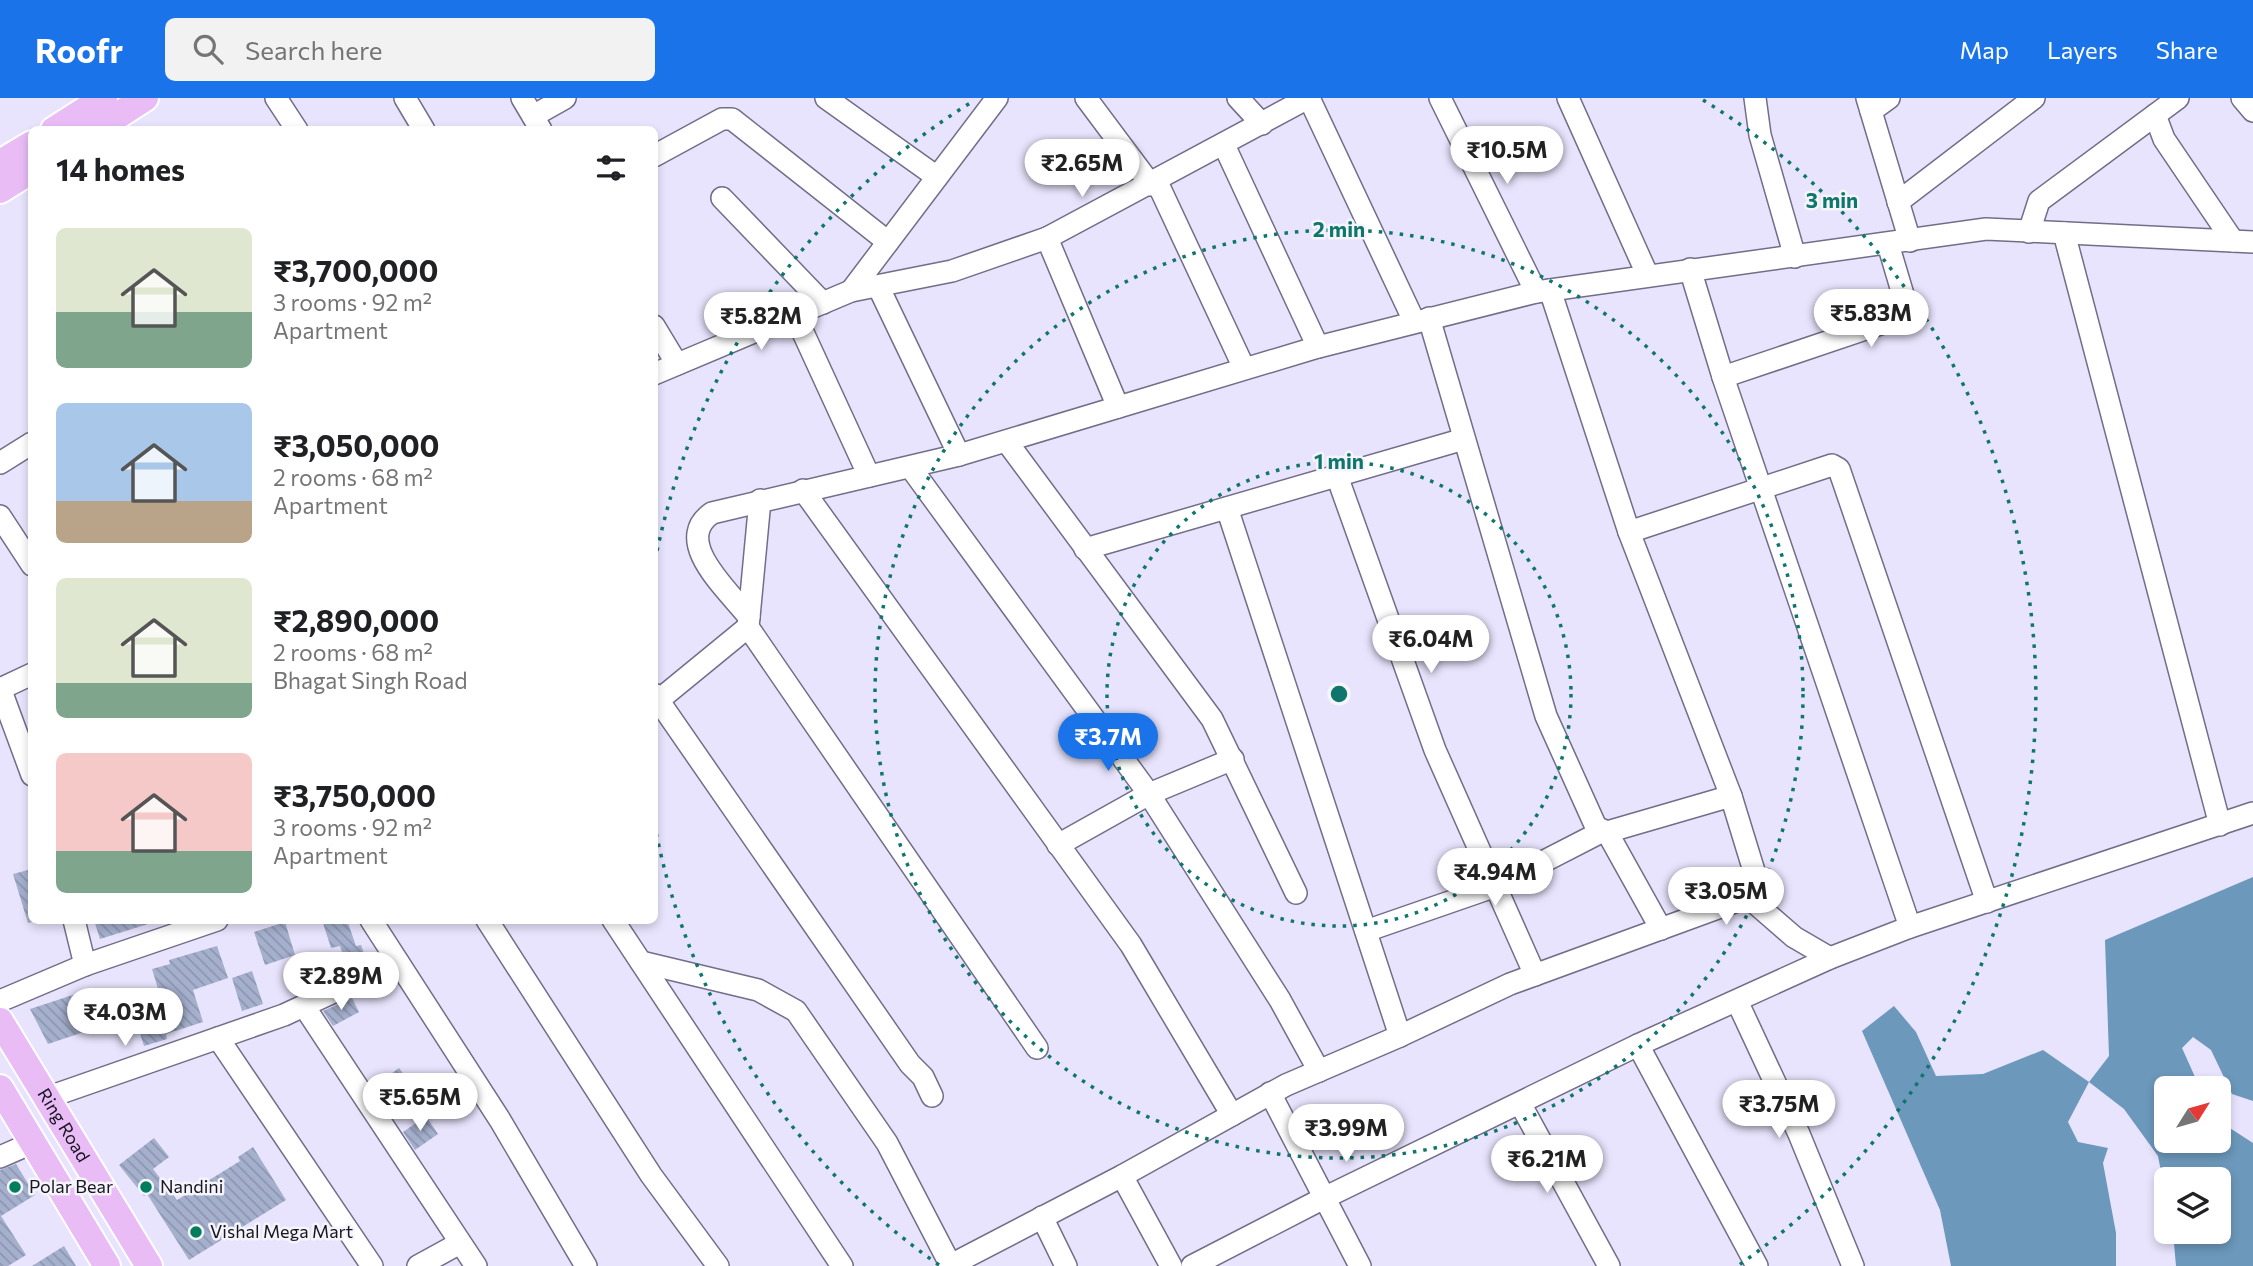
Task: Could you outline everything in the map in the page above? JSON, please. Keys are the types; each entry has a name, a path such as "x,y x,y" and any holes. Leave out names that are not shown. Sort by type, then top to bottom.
{"main road":[{"path":"84,117 104,98"},
{"path":"63,126 145,98"},
{"path":"0,163 28,146"},
{"path":"0,190 28,172"},
{"name":"Ring Road","path":"0,1021 149,1266"},
{"name":"Ring Road","path":"0,1088 107,1266"}],"street":[{"path":"276,98 294,126"},
{"path":"405,98 422,126"},
{"path":"532,114 565,98"},
{"path":"826,98 937,177"},
{"path":"1086,98 1154,183 1244,368"},
{"path":"1238,98 1262,124"},
{"path":"658,372 851,291 952,271 1047,238 1154,183 1308,98 1422,320 1464,439 1546,716 1593,820 1604,832 1661,929"},
{"path":"641,962 758,990 796,1011 887,1143 950,1266 1122,1176 1270,1093 1319,1070 1535,975 1748,897 1758,884 1731,796 1629,533 1543,291 1440,98"},
{"path":"1568,98 1647,274"},
{"path":"1755,98 1760,135 1795,257"},
{"path":"1889,98 1869,105 1910,241"},
{"path":"1898,202 2034,98"},
{"path":"2029,232 2039,201 2178,98"},
{"path":"2242,98 2253,111"},
{"path":"851,291 937,177 988,101"},
{"path":"2155,115 2164,139 2243,242"},
{"path":"658,154 722,119 732,119 888,242"},
{"path":"1224,145 1318,347"},
{"path":"722,198 823,303"},
{"path":"1037,1048 703,557 696,543 696,530 701,520 712,513 760,500 911,468 1007,442 1318,347 1543,291 1647,274 1795,257 1986,229 2243,242"},
{"path":"2064,233 2220,825"},
{"path":"1047,238 1118,407"},
{"path":"1723,377 1903,316 1907,308 1888,244"},
{"path":"1690,269 1723,377 1910,927"},
{"path":"878,285 959,455"},
{"path":"795,314 869,476"},
{"path":"658,333 677,364"},
{"path":"1085,549 1464,439"},
{"path":"1007,442 1194,694 1233,759 1296,893"},
{"path":"0,463 28,446"},
{"path":"1629,533 1760,486 1832,465 1842,473 1987,902"},
{"path":"911,468 1149,794 1280,1000 1319,1070"},
{"path":"1337,475 1435,750 1535,975"},
{"path":"803,491 1131,944 1232,1115"},
{"path":"658,697 748,622 760,500"},
{"path":"1227,508 1400,1036"},
{"path":"0,516 28,559"},
{"path":"28,676 0,689 28,764"},
{"path":"658,702 910,1064 923,1077 932,1096"},
{"path":"1058,845 1149,794 1233,759"},
{"path":"1366,931 1496,886 1604,832 1731,796"},
{"path":"1192,1266 1324,1198 1521,1105 1638,1045 1830,958 1910,927 2253,813"},
{"path":"1748,897 1794,937 1830,958"},
{"path":"75,924 85,965"},
{"path":"0,1001 85,965 205,924"},
{"path":"374,924 500,1120 586,1266"},
{"path":"490,924 651,1175 718,1266"},
{"path":"616,924 842,1266"},
{"path":"46,1098 304,1006 398,962"},
{"path":"1737,1000 1799,1133 1853,1266"},
{"path":"304,1006 477,1266"},
{"path":"218,1038 372,1266"},
{"path":"1638,1045 1757,1266"},
{"path":"1270,1093 1360,1266"},
{"path":"1521,1105 1609,1266"},
{"path":"0,1157 32,1143"},
{"path":"1122,1176 1171,1266"},
{"path":"1042,1217 1066,1266"},
{"path":"418,1266 460,1242"}],"water":[{"path":"2253,877 2253,1101 2232,1094 2231,1076 2223,1076 2211,1050 2193,1037 2182,1048 2195,1076 2154,1076 2154,1150 2124,1109 2089,1082 2109,1056 2105,940"},
{"path":"1894,1006 1916,1032 1936,1076 1983,1074 2043,1050 2089,1082 2068,1122 2078,1142 2108,1148 2103,1163 2116,1233 2116,1266 1951,1266 1940,1210 1862,1031"},
{"path":"2231,1129 2253,1143 2253,1266 2176,1266 2174,1244 2231,1244 2231,1167 2160,1167 2156,1153 2231,1153"}],"building":[{"path":"28,870 28,923 13,874"},
{"path":"95,924 148,924 100,939"},
{"path":"286,924 295,955 265,965 254,932"},
{"path":"323,924 348,924 356,946 361,945 367,962 348,971 340,946 331,948"},
{"path":"217,946 228,978 193,990 203,1022 166,1034 167,1039 144,1046 134,1014 163,1005 152,969 170,964 169,960"},
{"path":"252,971 263,1004 242,1011 232,978"},
{"path":"91,989 105,1025 48,1044 30,1009"},
{"path":"352,998 359,1012 333,1026 323,1011"},
{"path":"399,1068 414,1088 387,1108 373,1087"},
{"path":"426,1116 438,1134 415,1150 403,1132"},
{"path":"154,1138 169,1157 153,1169 177,1200 240,1161 238,1157 253,1147 286,1200 189,1260 147,1194 144,1196 119,1165"},
{"path":"16,1164 35,1195 1,1216 26,1255 8,1266 0,1266 0,1170"},
{"path":"64,1246 76,1266 32,1266"}],"place":[{"name":"Polar Bear","path":"15,1187"},
{"name":"Nandini","path":"146,1187"},
{"name":"Vishal Mega Mart","path":"196,1232"}]}
